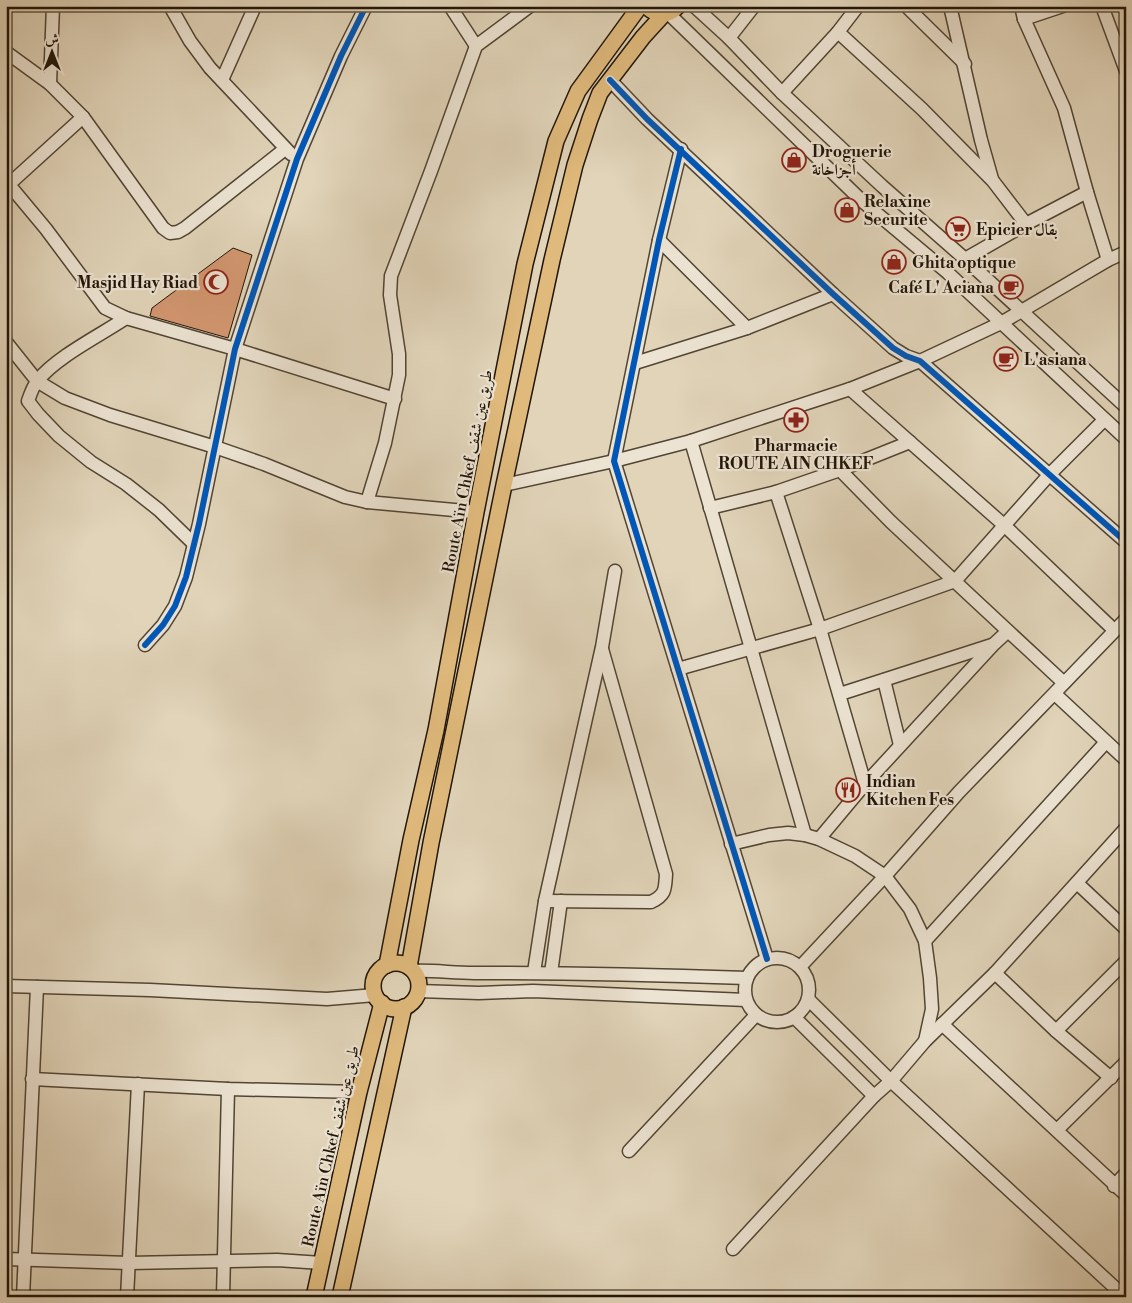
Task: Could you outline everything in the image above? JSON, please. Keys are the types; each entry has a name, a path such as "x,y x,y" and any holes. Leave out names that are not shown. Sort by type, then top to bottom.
{"main road":[{"name":"Route Aïn Chkef طريق عين شقف","path":"387,965 436,730 476,512 525,264 556,141 578,91 640,6"},
{"path":"646,6 655,13 670,11"},
{"path":"411,969 431,843 504,485 552,260 575,165 585,132 600,94 643,37 670,11"},
{"path":"398,963 411,969 418,982 418,991 414,1000 404,1007 392,1008 378,999 373,986 374,979 379,970 387,965 398,963"},
{"name":"Route Aïn Chkef طريق عين شقف","path":"314,1297 378,999"},
{"path":"340,1297 404,1007"}],"street":[{"path":"50,84 53,6"},
{"path":"170,6 190,41 210,68 297,159"},
{"path":"222,80 255,6"},
{"path":"145,645 163,625 175,606 186,577 236,350 297,159 366,6"},
{"path":"450,6 476,46"},
{"path":"367,502 386,443 399,375 399,354 390,295 391,276 432,171 476,46 530,6"},
{"path":"694,6 729,38 782,94 882,186 966,259 1126,408"},
{"path":"729,38 754,6"},
{"path":"782,94 838,32 858,6"},
{"path":"906,6 965,64"},
{"path":"950,6 992,182"},
{"path":"1020,6 1064,108 1108,260"},
{"path":"1024,19 1063,6"},
{"path":"1102,6 1126,71"},
{"path":"670,11 862,201 948,273 1126,439"},
{"path":"838,32 922,109 992,182 1026,224"},
{"path":"6,52 50,84 83,117 163,228 170,233 178,232 185,228 286,149"},
{"path":"610,80 647,119 893,348 906,356 920,361 1126,542"},
{"path":"83,117 7,184 46,229 97,300 105,308 126,318 395,399"},
{"path":"680,149 659,240 614,461 766,959"},
{"path":"966,259 1026,224 1087,192"},
{"path":"659,240 747,328"},
{"path":"504,485 614,461 691,441 850,389 920,361 1001,323 1108,260 1126,252"},
{"path":"635,362 747,328 833,294"},
{"path":"126,318 65,356 37,381 28,401 59,436 91,462 126,484 159,510 194,544"},
{"path":"6,342 37,381 65,398 110,415 215,446 346,498 367,502 476,512"},
{"path":"850,389 1005,526 1114,630"},
{"path":"678,669 820,629 955,581 1049,475 1104,420"},
{"path":"691,441 806,835"},
{"path":"710,508 776,492 840,470 910,442"},
{"path":"840,470 891,522 1064,683"},
{"path":"776,492 840,694 865,784"},
{"path":"534,972 545,901 602,647 615,571"},
{"path":"800,967 885,876 959,792 1126,619"},
{"path":"819,839 900,745 1008,631"},
{"path":"840,694 994,644"},
{"path":"545,901 651,902 660,898 665,891 666,874 602,647"},
{"path":"884,680 900,745"},
{"path":"1055,694 1126,760"},
{"path":"925,941 1106,742"},
{"path":"733,1249 874,1096 891,1081 925,1041 995,973 1126,828"},
{"path":"730,844 769,835 788,833 806,835 855,856 885,876 910,909 925,941 932,1009 925,1041"},
{"path":"1077,883 1126,929"},
{"path":"551,973 561,901"},
{"path":"782,958 794,962 800,967 806,975 809,984 808,999 801,1011 794,1017 777,1022 768,1021 756,1015 746,1000 744,988 753,968 766,959 782,958"},
{"path":"1056,1031 1126,961"},
{"path":"411,969 471,973 534,972 747,978"},
{"path":"995,973 1056,1031 1111,1078"},
{"path":"6,986 150,990 327,999 378,999"},
{"path":"22,1297 37,987"},
{"path":"418,991 479,993 533,991 746,1000"},
{"path":"808,999 891,1081 1125,1297"},
{"path":"629,1151 756,1015"},
{"path":"794,1017 874,1096"},
{"path":"942,1024 1057,1130 1114,1186 1126,1195"},
{"path":"1057,1130 1126,1062"},
{"path":"32,1079 228,1089 358,1092"},
{"path":"127,1297 138,1084"},
{"path":"223,1297 228,1089"},
{"path":"1114,1186 1126,1173"},
{"path":"6,1259 129,1263 224,1260 276,1260 322,1263"}],"building":[{"name":"Masjid Hay Riad","path":"233,248 252,255 228,338 150,316 152,308"}],"waterway":[{"path":"1121,6 1126,22"}],"cycle path":[{"path":"145,645 163,625 175,606 186,577 199,524 235,349 297,159 341,56 366,6"},
{"path":"610,80 647,119 893,348 906,356 920,361 1126,542"},
{"path":"681,149 659,240 614,461 767,959"}],"place":[{"name":"Droguerie أجزاخانة","path":"794,160"},
{"name":"Relaxine Securite","path":"847,210"},
{"name":"Epicier بقال","path":"958,229"},
{"name":"Ghita optique","path":"894,262"},
{"name":"Masjid Hay Riad","path":"216,282"},
{"name":"Café L' Aciana","path":"1011,287"},
{"name":"L'asiana","path":"1006,359"},
{"name":"Pharmacie ROUTE AIN CHKEF","path":"796,420"},
{"name":"Indian Kitchen Fes","path":"848,790"}]}
